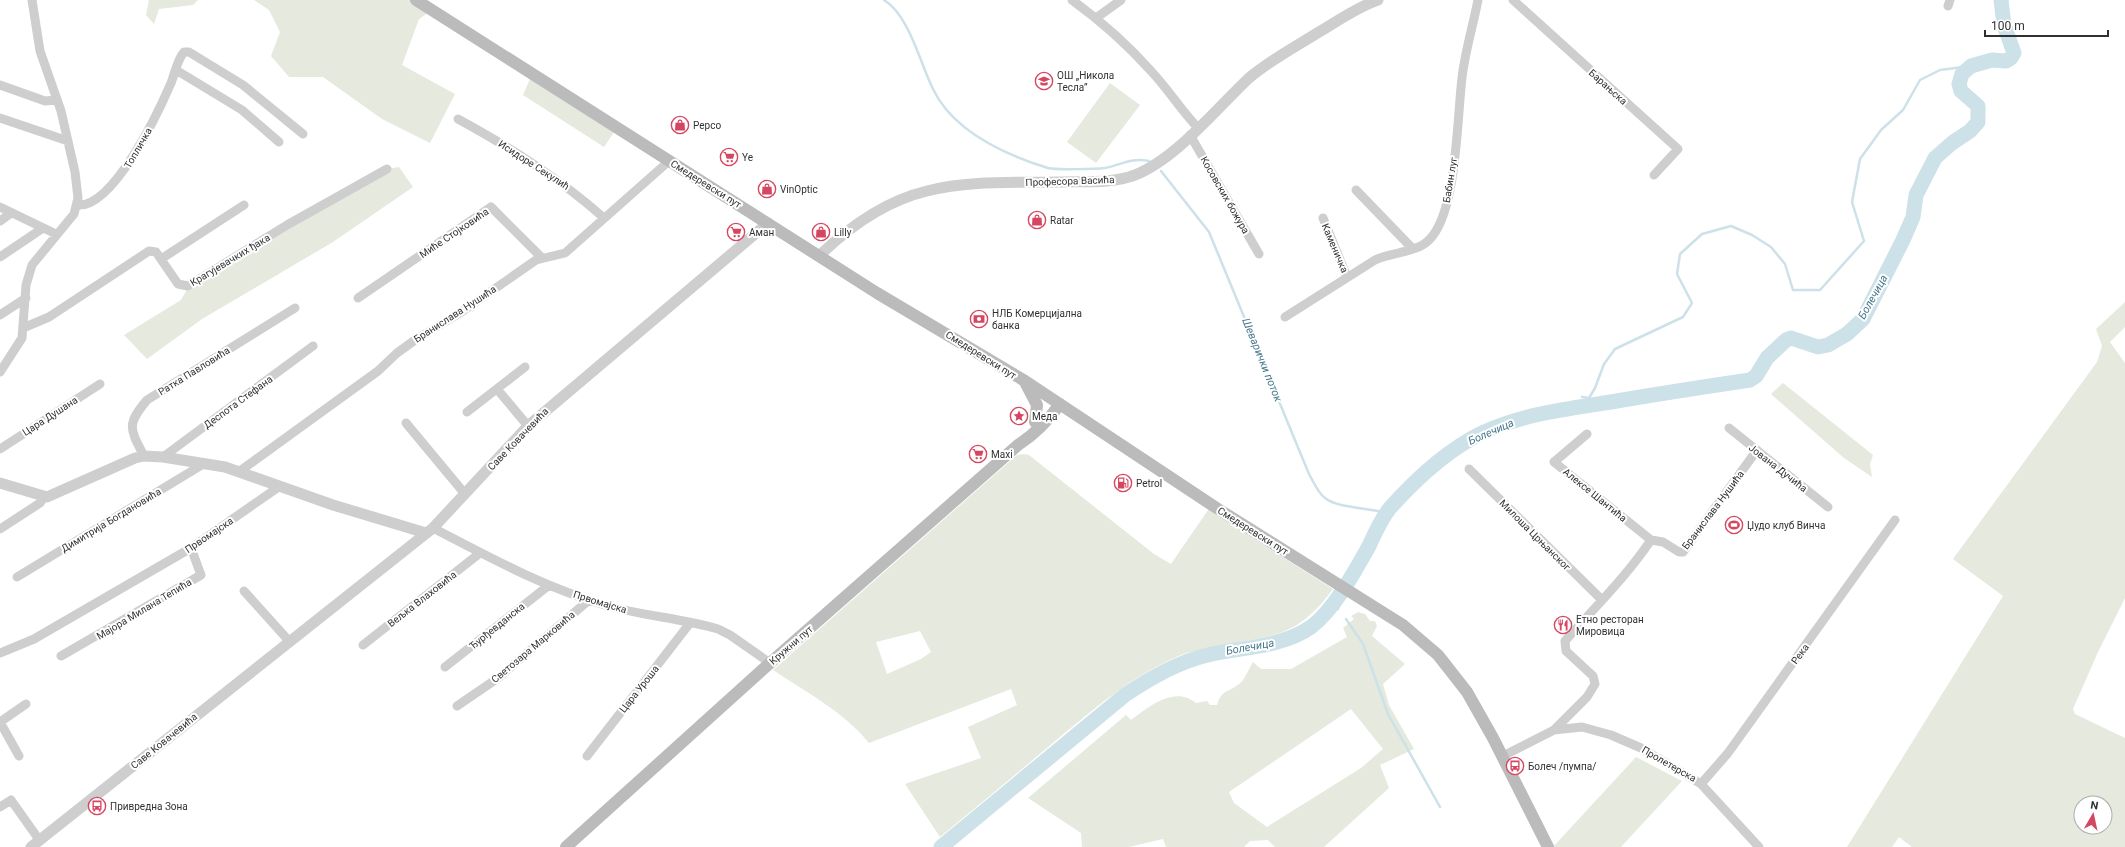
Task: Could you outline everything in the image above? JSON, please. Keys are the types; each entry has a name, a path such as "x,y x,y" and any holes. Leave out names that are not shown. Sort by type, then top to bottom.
{"main road":[{"name":"Смедеревски пут","path":"416,0 819,256 1024,381 1169,477 1403,625 1438,655 1467,692 1503,756 1548,847"},
{"path":"1024,381 1037,405 1040,422 1060,415 1078,416"},
{"name":"Кружни пут","path":"566,847 770,663 1018,445 1030,437 1056,402"}],"street":[{"path":"0,372 20,343 23,328 26,285 32,265 56,234 71,218 77,205 75,172 68,141 40,51 32,0"},
{"name":"Косовских божура","path":"1072,0 1096,18 1152,72 1194,132 1259,254"},
{"path":"1096,18 1121,0"},
{"name":"Професора Васића","path":"819,256 841,235 863,220 910,196 929,190 979,184 1122,179 1146,169 1194,132 1250,77 1270,62 1352,12 1378,0"},
{"name":"Бабин луг","path":"1285,318 1347,277 1384,255 1412,248 1429,240 1436,230 1448,202 1466,49 1478,0"},
{"name":"Барањска","path":"1513,0 1678,149 1654,175"},
{"name":"Топличка","path":"77,205 85,205 104,192 124,171 152,123 182,54 190,52 243,85 303,134"},
{"path":"176,70 230,102 279,142"},
{"path":"0,85 46,101 56,100"},
{"path":"0,118 68,141"},
{"name":"Исидоре Секулић","path":"458,119 505,145 536,165 574,191 604,218"},
{"name":"Бранислава Нушића","path":"240,471 378,371 393,356 415,340 460,313 542,258 565,253 669,161"},
{"name":"Крагујевачких ђака","path":"161,258 178,284 188,286 387,169"},
{"path":"1356,190 1412,248"},
{"path":"23,328 49,317 149,251 156,252 161,258 244,205"},
{"path":"0,207 56,234"},
{"name":"Миће Стојковића","path":"358,298 491,207 542,258"},
{"path":"0,221 11,213"},
{"name":"Каменичка","path":"1322,218 1347,277"},
{"name":"Саве Ковачевића","path":"0,807 11,800 35,844 430,530 528,426 740,249 768,223"},
{"path":"0,257 43,228"},
{"path":"0,315 26,298"},
{"name":"Ратка Павловића","path":"144,456 132,432 134,417 147,400 295,308"},
{"name":"Деспота Стефана","path":"163,457 313,346"},
{"path":"467,412 526,367"},
{"name":"Цара Душана","path":"0,449 100,384"},
{"path":"497,389 528,426"},
{"path":"406,423 465,494"},
{"name":"Јована Дучића","path":"1728,428 1828,507"},
{"name":"Алексе Шантића","path":"1588,434 1554,462 1652,540"},
{"name":"Бранислава Нушића","path":"1652,540 1658,540 1679,552 1683,552 1757,450"},
{"path":"0,483 44,497 51,496 122,463 144,456 205,463 240,471 280,486"},
{"name":"Димитрија Богдановића","path":"17,577 205,463"},
{"name":"Милоша Црњанског","path":"1469,469 1602,600"},
{"name":"Првомајска","path":"0,653 34,639 191,548 280,486 382,521 430,530 548,586 589,600 629,611 718,629 730,635 770,663"},
{"path":"0,529 40,503 44,497"},
{"name":"Река","path":"1701,784 1728,753 1896,520"},
{"path":"1503,756 1554,730 1594,688 1594,678 1566,651 1565,641 1638,560 1652,540"},
{"name":"Мајора Милана Тепића","path":"61,656 201,575 191,548"},
{"name":"Вељка Влаховића","path":"363,645 480,553"},
{"name":"Ђурђевданска","path":"445,667 548,586"},
{"path":"244,591 289,641"},
{"name":"Светозара Марковића","path":"457,706 498,678 589,600"},
{"name":"Цара Уроша","path":"587,756 690,623"},
{"path":"19,756 0,722 26,704"},
{"name":"Пролетерска","path":"1554,730 1582,727 1612,735 1641,748 1701,784 1724,811 1759,847"}],"shaded area":[{"path":"149,0 198,0 193,5 159,9 154,24 146,15"},
{"path":"254,0 416,0 432,10 419,19 402,65 455,94 430,143 382,119 323,77 289,77 271,56 280,32 269,10"},
{"path":"530,79 614,132 604,147 523,95"},
{"path":"1110,83 1140,105 1096,163 1067,142"},
{"path":"399,167 413,187 333,242 202,319 147,359 124,335 181,300 189,286 387,169"},
{"path":"2125,302 2125,327 2110,342 2125,363 2125,598 2098,652 2073,709 2075,714 2125,738 2125,847 1912,847 1899,837 1892,847 1847,847 2003,596 1953,559 2097,362 2102,346 2096,329"},
{"path":"1783,383 1873,455 1870,464 1872,477 1844,458 1771,394"},
{"path":"1017,455 1029,455 1154,554 1171,564 1208,510 1333,589 1318,607 1304,620 1290,629 1260,638 1225,644 1184,654 1146,672 1084,717 940,837 905,784 981,758 968,727 1017,705 1011,689 869,743 836,712 773,670","holes":["920,631 931,652 921,659 887,674 876,642"]},
{"path":"1358,612 1365,614 1370,621 1375,621 1377,626 1372,636 1405,664 1383,684 1389,705 1414,749 1380,765 1389,788 1324,847 1275,847 1268,840 1250,841 1244,847 1166,847 1163,839 1129,847 1082,847 1081,833 1028,798 1126,715 1131,720 1162,700 1179,696 1188,698 1196,703 1207,701 1210,705 1217,705 1223,694 1241,682 1253,662 1261,669 1291,669 1347,637 1343,628 1354,619 1351,616","holes":["1351,709 1383,749 1361,768 1267,827 1234,803 1229,792"]},
{"path":"1636,757 1682,781 1621,847 1553,847"}],"waterway":[{"name":"Шеварички поток","path":"884,0 893,7 907,28 933,89 942,104 967,129 982,139 1015,156 1052,169 1105,168 1137,160 1149,161"},
{"name":"Болечица","path":"941,847 1125,695 1145,682 1167,670 1200,657 1288,639 1311,627 1328,611 1343,590 1369,546 1381,521 1390,508 1421,476 1444,457 1469,440 1497,426 1545,413 1750,380 1756,376 1767,358 1786,340 1791,338 1818,347 1828,345 1847,334 1863,319 1903,240 1913,217 1916,195 1935,158 1952,143 1970,131 1978,122 1978,106 1961,91 1959,84 1962,74 1971,66 1992,60 2006,61 2011,58 2014,53 2004,25 2001,0"},
{"name":"Болечица","path":"1582,397 1589,398 1595,388 1604,364 1615,349 1683,317 1692,303 1677,274 1680,254 1702,234 1731,226 1752,235 1771,247 1785,264 1793,290 1820,290 1864,241 1852,202 1860,159 1881,130 1903,110 1920,80 1940,70 1971,66"},
{"name":"Шеварички поток","path":"1161,171 1209,232 1309,474 1318,490 1322,496 1331,502 1386,513"},
{"name":"Болечица","path":"1333,604 1338,609"},
{"path":"1346,619 1363,644 1388,714 1440,807"}],"place":[{"name":"ОШ „Никола Тесла”","path":"1044,81"},
{"name":"Pepco","path":"680,125"},
{"name":"Ye","path":"729,157"},
{"name":"VinOptic","path":"767,189"},
{"name":"Ratar","path":"1037,220"},
{"name":"Аман","path":"736,232"},
{"name":"Lilly","path":"821,232"},
{"name":"НЛБ Комерцијална банка","path":"979,319"},
{"name":"Меда","path":"1019,416"},
{"name":"Maxi","path":"978,454"},
{"name":"Petrol","path":"1123,483"},
{"name":"Џудо клуб Винча","path":"1734,525"},
{"name":"Етно ресторан Мировица","path":"1563,625"},
{"name":"Болеч /пумпа/","path":"1515,766"},
{"name":"Привредна Зона","path":"97,806"}]}
